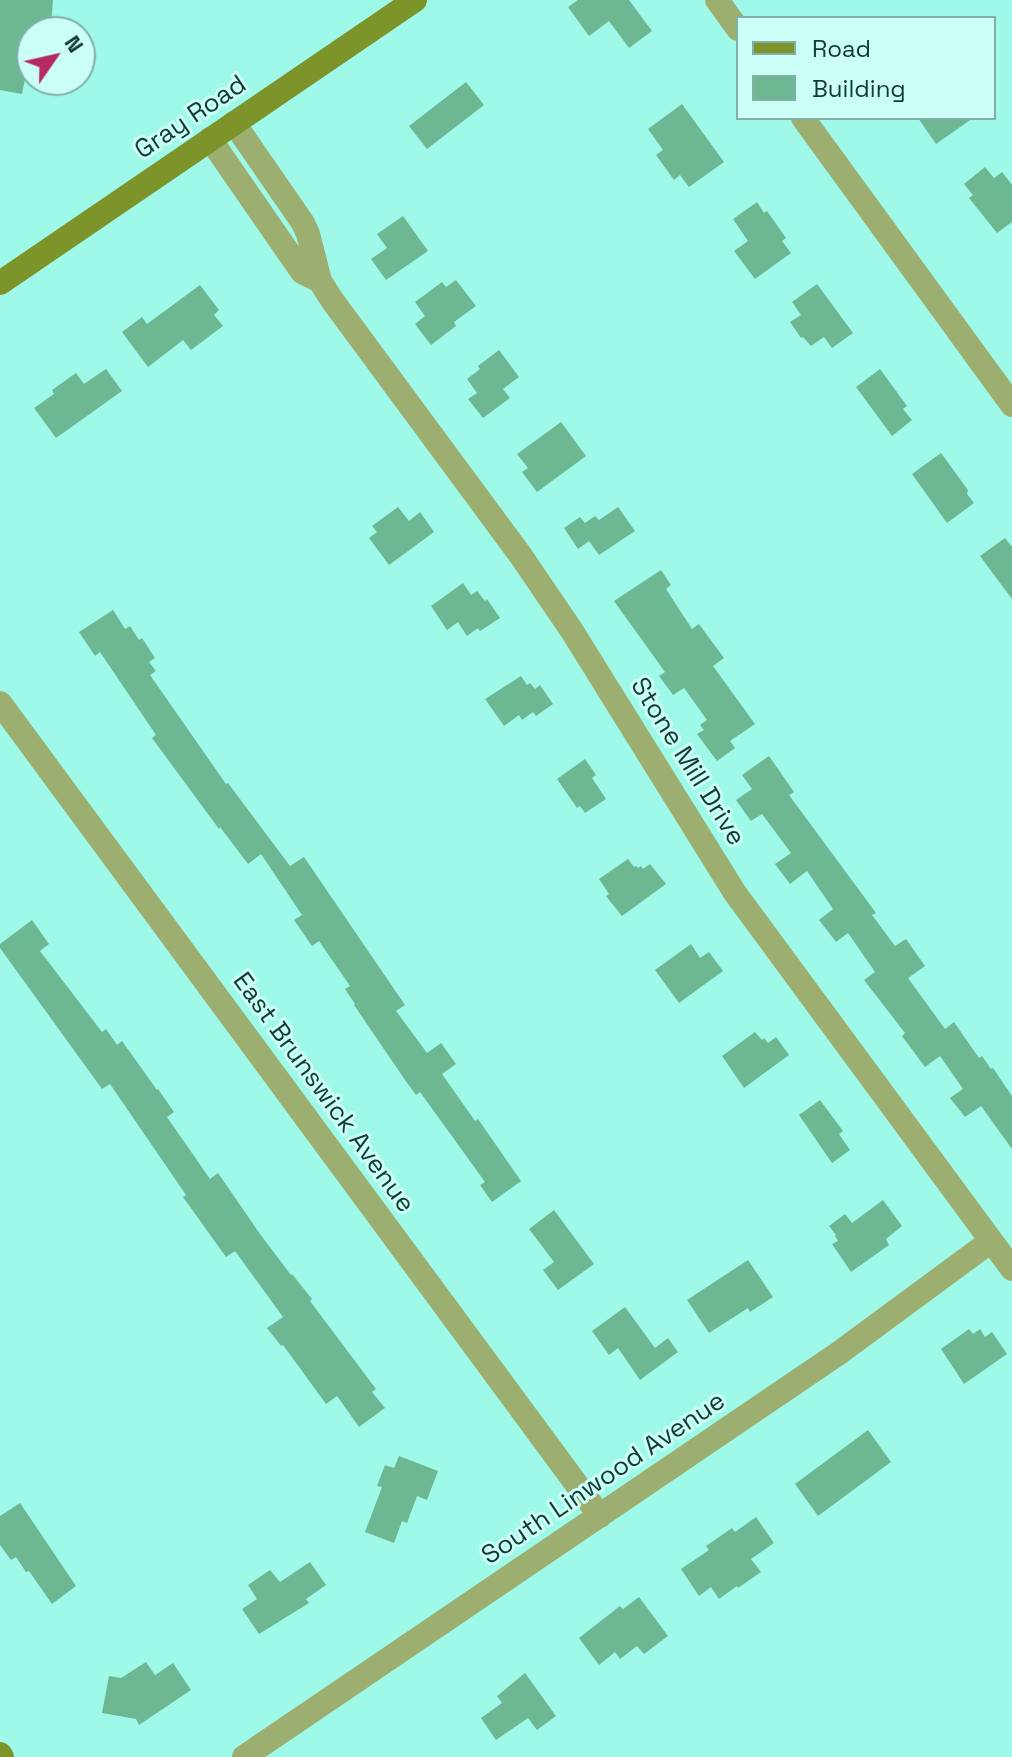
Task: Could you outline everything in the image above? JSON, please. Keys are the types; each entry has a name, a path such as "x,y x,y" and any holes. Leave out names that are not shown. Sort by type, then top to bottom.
{"street":[{"name":"Gray Road","path":"0,283 415,0"},
{"path":"717,0 736,26"},
{"path":"804,120 1012,405"},
{"name":"Stone Mill Drive","path":"234,123 303,223 320,281 332,300 521,556 572,631 735,893 1012,1269"},
{"name":"Stone Mill Drive","path":"210,139 302,272 320,281"},
{"name":"East Brunswick Avenue","path":"0,703 600,1516"},
{"name":"South Linwood Avenue","path":"244,1757 839,1353 991,1241"}],"building":[{"path":"0,0 53,0 52,16 16,16 16,93 0,90"},
{"path":"578,0 629,0 652,31 629,48 609,21 589,36 568,7"},
{"path":"466,82 484,105 427,149 409,126"},
{"path":"682,104 724,162 689,187 680,175 674,180 656,155 663,150 648,129"},
{"path":"919,120 970,120 936,144"},
{"path":"985,167 994,178 1002,172 1012,185 1012,222 997,233 969,198 973,195 964,184"},
{"path":"757,202 786,238 782,241 791,253 755,279 734,251 748,241 733,219"},
{"path":"403,216 428,251 386,280 371,259 387,248 377,234"},
{"path":"456,280 476,306 431,345 415,324 425,316 415,302 442,282 446,287"},
{"path":"817,284 853,333 832,348 824,337 811,346 790,322 801,315 792,302"},
{"path":"200,285 219,310 214,315 223,326 191,350 183,340 148,367 122,332 142,317 147,324"},
{"path":"499,350 519,377 503,389 510,398 483,418 468,399 477,393 467,379"},
{"path":"106,369 122,391 56,438 34,408 76,373 84,384"},
{"path":"880,369 907,406 903,409 912,420 892,436 856,387"},
{"path":"561,422 586,456 537,492 522,472 528,468 517,454"},
{"path":"941,453 974,503 947,523 912,474"},
{"path":"398,507 409,521 420,512 434,532 389,565 369,538 377,532 372,526"},
{"path":"618,507 635,531 599,555 589,541 578,549 564,528 580,517 585,523 595,516 599,520"},
{"path":"1005,538 1012,547 1012,599 980,556"},
{"path":"661,570 671,585 666,589 692,629 699,624 724,658 713,666 755,724 730,741 735,748 717,761 697,734 704,730 700,725 707,720 684,688 673,695 659,676 665,672 614,601"},
{"path":"463,583 471,595 477,591 485,601 487,599 500,618 467,636 458,622 447,630 431,606"},
{"path":"113,610 125,629 130,626 155,658 149,662 156,671 150,675 226,784 290,866 304,857 405,1005 396,1011 427,1053 441,1043 456,1064 442,1074 521,1181 492,1202 480,1185 485,1182 420,1092 416,1095 354,1005 345,989 350,986 319,941 312,946 294,920 302,915 261,854 248,864 219,829 152,738 156,735 100,652 95,656 79,632"},
{"path":"521,676 527,685 530,683 535,689 540,685 553,704 536,716 533,712 522,720 519,715 504,726 485,699"},
{"path":"769,756 794,792 789,795 876,913 872,915 895,946 906,939 925,966 908,978 945,1029 954,1022 979,1058 982,1056 993,1068 1012,1096 1012,1149 981,1106 965,1117 950,1098 963,1089 940,1056 925,1067 902,1036 905,1033 864,980 875,972 848,933 836,942 819,920 833,909 807,871 790,884 775,864 791,853 762,814 751,821 736,800 752,789 742,775"},
{"path":"585,759 596,775 592,778 606,799 585,813 580,806 577,808 557,779"},
{"path":"628,859 638,868 641,866 643,869 650,864 666,884 622,916 606,896 609,894 599,879"},
{"path":"32,920 49,944 40,951 102,1032 106,1029 117,1045 122,1041 174,1112 167,1117 210,1179 218,1173 376,1389 372,1392 385,1408 359,1427 337,1396 326,1404 267,1328 283,1317 235,1251 226,1257 110,1084 102,1089 0,948 0,944"},
{"path":"691,944 700,958 709,952 723,971 679,1003 655,970"},
{"path":"755,1032 768,1043 776,1037 789,1055 744,1088 722,1056"},
{"path":"820,1100 843,1131 839,1134 850,1150 832,1163 799,1115"},
{"path":"883,1200 902,1226 886,1239 889,1245 851,1272 832,1244 838,1241 829,1226 845,1214 852,1223"},
{"path":"554,1210 594,1264 558,1290 543,1270 554,1262 529,1229"},
{"path":"748,1260 773,1297 750,1312 748,1308 709,1333 687,1300"},
{"path":"625,1307 655,1348 668,1338 678,1352 640,1380 618,1348 609,1355 592,1331"},
{"path":"969,1329 973,1334 980,1329 985,1337 992,1332 1007,1354 964,1384 941,1349"},
{"path":"868,1430 891,1462 818,1516 795,1484"},
{"path":"399,1456 438,1471 427,1500 417,1496 407,1523 402,1521 394,1543 365,1532 382,1487 377,1486 385,1465 394,1468"},
{"path":"20,1503 76,1586 52,1604 29,1571 26,1572 16,1557 11,1560 0,1545 0,1516"},
{"path":"756,1517 774,1543 751,1559 761,1572 719,1599 711,1587 699,1596 681,1569 709,1550 706,1546 732,1528 735,1532"},
{"path":"310,1562 326,1585 306,1599 309,1603 259,1634 242,1609 257,1599 248,1585 270,1570 280,1582"},
{"path":"639,1597 668,1636 644,1654 637,1646 620,1659 615,1652 599,1665 579,1638 620,1606 623,1609"},
{"path":"146,1662 155,1675 173,1663 191,1690 139,1725 136,1719 102,1713 109,1676 121,1678"},
{"path":"525,1673 556,1716 537,1730 528,1718 496,1740 481,1718 502,1703 497,1696"}]}
